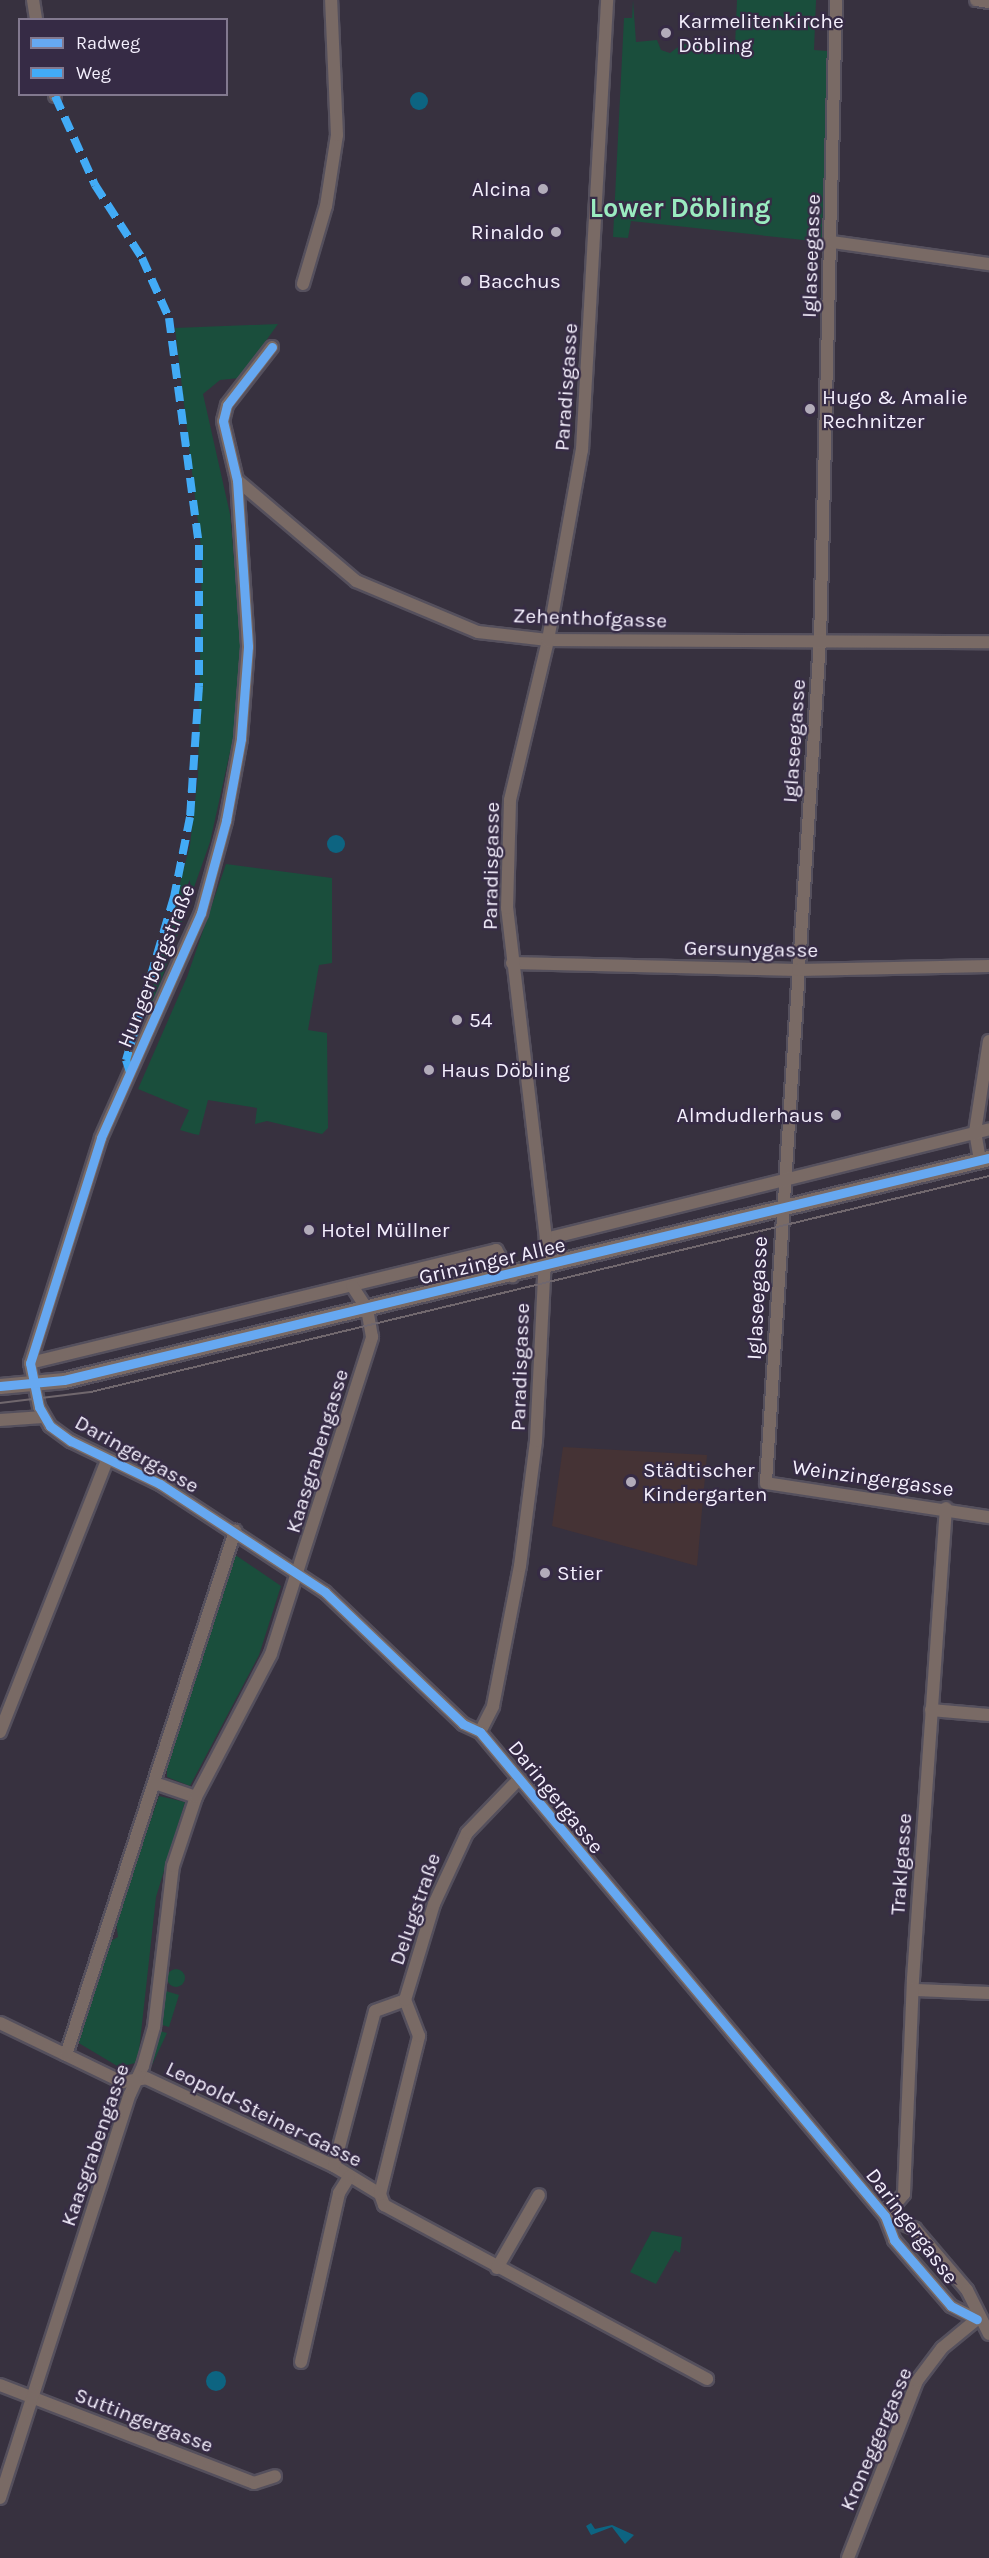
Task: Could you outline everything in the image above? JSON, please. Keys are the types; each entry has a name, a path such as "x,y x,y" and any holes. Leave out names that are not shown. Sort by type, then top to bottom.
{"street":[{"path":"33,0 36,18"},
{"path":"303,284 326,206 337,135 332,0"},
{"name":"Paradisgasse","path":"480,1732 493,1706 520,1566 536,1441 546,1239 507,909 510,800 548,640 582,450 607,0"},
{"name":"Iglaseegasse","path":"766,1483 820,640 832,242 836,0"},
{"path":"976,0 989,2"},
{"path":"832,242 989,264"},
{"name":"Hungerbergstraße","path":"31,1385 30,1363 101,1138 201,913 226,821 241,739 248,647 237,480 223,434 227,405 272,347"},
{"name":"Zehenthofgasse","path":"237,480 356,581 450,624 548,640 989,642"},
{"name":"Gersunygasse","path":"512,963 798,970 989,966"},
{"path":"984,1159 975,1132 989,1041"},
{"name":"Grinzinger Allee","path":"546,1239 989,1129"},
{"name":"Grinzinger Allee","path":"0,1386 31,1385 543,1269 984,1159"},
{"name":"Grinzinger Allee","path":"30,1363 496,1250 512,1276"},
{"path":"352,1286 367,1309"},
{"name":"Kaasgrabengasse","path":"0,2498 134,2080 154,2027 173,1866 196,1797 271,1654 299,1577 372,1337 367,1309"},
{"name":"Daringergasse","path":"31,1385 43,1417 107,1460 160,1484 325,1592 462,1724 480,1732 517,1781 885,2216 894,2240 951,2306 977,2319"},
{"path":"0,1420 43,1417"},
{"path":"0,1732 107,1460"},
{"name":"Weinzingergasse","path":"766,1483 975,1511 989,1517"},
{"name":"Traklgasse","path":"885,2216 904,2194 931,1710 946,1508"},
{"name":"Weinzingergasse","path":"975,1511 989,1508"},
{"path":"66,2055 235,1531"},
{"path":"931,1710 989,1715"},
{"name":"Delugstraße","path":"405,2000 454,1852 517,1781"},
{"path":"154,1783 196,1797"},
{"path":"916,1990 989,1994"},
{"path":"334,2166 375,2011 405,2000 419,2036 380,2194"},
{"name":"Leopold-Steiner-Gasse","path":"0,2023 122,2082 146,2079 334,2166 380,2194 384,2205 497,2268 707,2379"},
{"path":"301,2362 339,2193 349,2177"},
{"path":"497,2268 539,2195"},
{"name":"Daringergasse","path":"885,2216 915,2229 967,2290 977,2319 989,2334"},
{"name":"Kroneggergasse","path":"848,2558 917,2381 942,2348 977,2319"},
{"name":"Suttingergasse","path":"0,2385 254,2482 275,2476"}],"shaded area":[{"name":"Städtischer Kindergarten","path":"563,1447 707,1455 697,1566 552,1526"}],"green space":[{"path":"633,0 636,42 657,40 661,50 670,53 682,44 735,46 737,0 816,0 814,50 828,51 822,242 631,221 628,238 613,237 624,18 632,18"},
{"path":"278,324 239,378 220,380 203,394 230,514 241,636 234,734 210,842 135,1055 190,845 198,776 202,556 175,328"},
{"path":"226,864 332,878 332,963 319,965 308,1030 327,1033 328,1128 322,1134 267,1121 255,1124 257,1108 208,1100 199,1135 194,1134 180,1130 189,1110 138,1089 187,977"},
{"path":"234,1554 281,1586 259,1655 190,1786 167,1777 167,1764"},
{"path":"159,1796 185,1802 156,1897 139,2051 135,2063 119,2067 77,2042 109,1942 118,1937 116,1921"},
{"path":"176,1969 182,1972 185,1978 182,1984 176,1987 170,1984 167,1978 170,1972"},
{"path":"166,1991 179,1995 169,2027 162,2025"},
{"path":"160,2031 167,2033 152,2065 150,2064"},
{"path":"652,2231 682,2237 680,2253 675,2250 656,2284 630,2272"}],"water":[{"path":"415,92 423,92 428,97 426,108 415,110 410,105 410,97"},
{"path":"332,835 340,835 345,840 343,851 332,853 327,848 327,840"},
{"path":"216,2371 223,2374 226,2381 223,2388 216,2391 209,2388 206,2381 209,2374"},
{"path":"591,2523 595,2529 612,2525 634,2535 625,2544 612,2527 591,2535 586,2526"}],"tram line":[{"path":"0,1403 91,1392 989,1176"}],"marked path":[{"path":"55,96 95,185 142,258 169,318 199,545 199,686 190,817 174,897 126,1060 130,1072"}],"cycle path":[{"path":"272,347 227,405 223,421 237,480 248,647 241,739 226,821 201,913 101,1138 30,1363 39,1407 50,1426 71,1441 160,1484 325,1592 463,1724 480,1732 885,2216 894,2240 951,2306 977,2319"},
{"path":"0,1386 64,1380 989,1158"}],"place":[{"name":"Karmelitenkirche Döbling","path":"666,33"},
{"name":"Alcina","path":"543,189"},
{"name":"Rinaldo","path":"556,232"},
{"name":"Bacchus","path":"466,281"},
{"name":"Hugo & Amalie Rechnitzer","path":"810,409"},
{"name":"54","path":"457,1020"},
{"name":"Haus Döbling","path":"429,1070"},
{"name":"Almdudlerhaus","path":"836,1115"},
{"name":"Hotel Müllner","path":"309,1230"},
{"name":"Städtischer Kindergarten","path":"631,1482"},
{"name":"Stier","path":"545,1573"}],"district":[{"name":"Lower Döbling","path":"680,209"}]}
